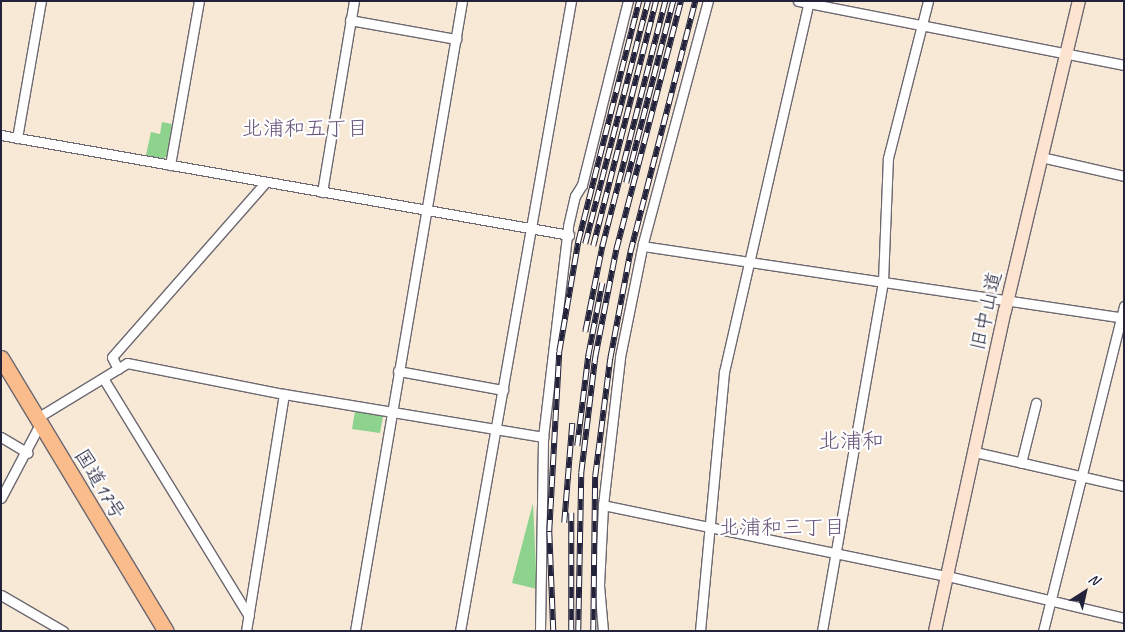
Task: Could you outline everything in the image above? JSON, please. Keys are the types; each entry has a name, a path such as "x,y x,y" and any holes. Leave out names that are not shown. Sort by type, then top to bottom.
{"highway":[{"name":"国道17号","path":"1,358 163,629"}],"main road":[{"name":"旧中山道","path":"935,631 1041,157 1079,1"}],"street":[{"path":"18,138 41,1"},
{"path":"170,165 199,1"},
{"path":"322,192 354,1"},
{"path":"355,631 462,1"},
{"path":"460,631 571,1"},
{"path":"540,631 543,437 569,235 575,196 582,185 628,1"},
{"path":"603,631 599,585 603,505 620,357 643,246 708,1"},
{"path":"798,1 1124,65"},
{"path":"822,631 834,553 883,281 888,158 928,1"},
{"path":"700,631 724,372 747,263 809,2"},
{"path":"350,20 456,39"},
{"path":"1,135 569,235"},
{"path":"1041,157 1124,176"},
{"path":"118,369 112,357 266,182"},
{"path":"643,246 1122,318"},
{"path":"1043,631 1079,476 1124,306"},
{"path":"1,498 28,453 38,421 127,363 284,394 392,410 543,437"},
{"path":"398,371 503,390"},
{"path":"103,378 249,616"},
{"path":"246,631 284,394"},
{"path":"1021,463 1036,403"},
{"path":"1,437 28,453"},
{"path":"975,452 1124,486"},
{"path":"603,505 947,576 1124,618"},
{"path":"1,595 63,631"}],"green space":[{"path":"162,122 172,124 167,156 162,159 146,155 151,132 160,134"},
{"path":"355,411 383,416 380,433 352,429"},
{"path":"533,503 537,589 512,583"}],"railway":[{"path":"553,631 549,531 559,352 578,242 639,1"},
{"path":"585,244 648,1"},
{"path":"593,246 656,1"},
{"path":"585,332 602,247 665,1"},
{"path":"626,183 673,1"},
{"path":"578,631 581,473 595,357 616,250 681,1"},
{"path":"593,631 595,476 610,359 630,253 695,1"},
{"path":"577,446 588,356 602,283"},
{"path":"564,523 572,423"},
{"path":"571,513 571,631"}],"district":[{"name":"北浦和五丁目","path":"305,128"},
{"name":"北浦和","path":"851,442"},
{"name":"北浦和三丁目","path":"782,527"}]}
